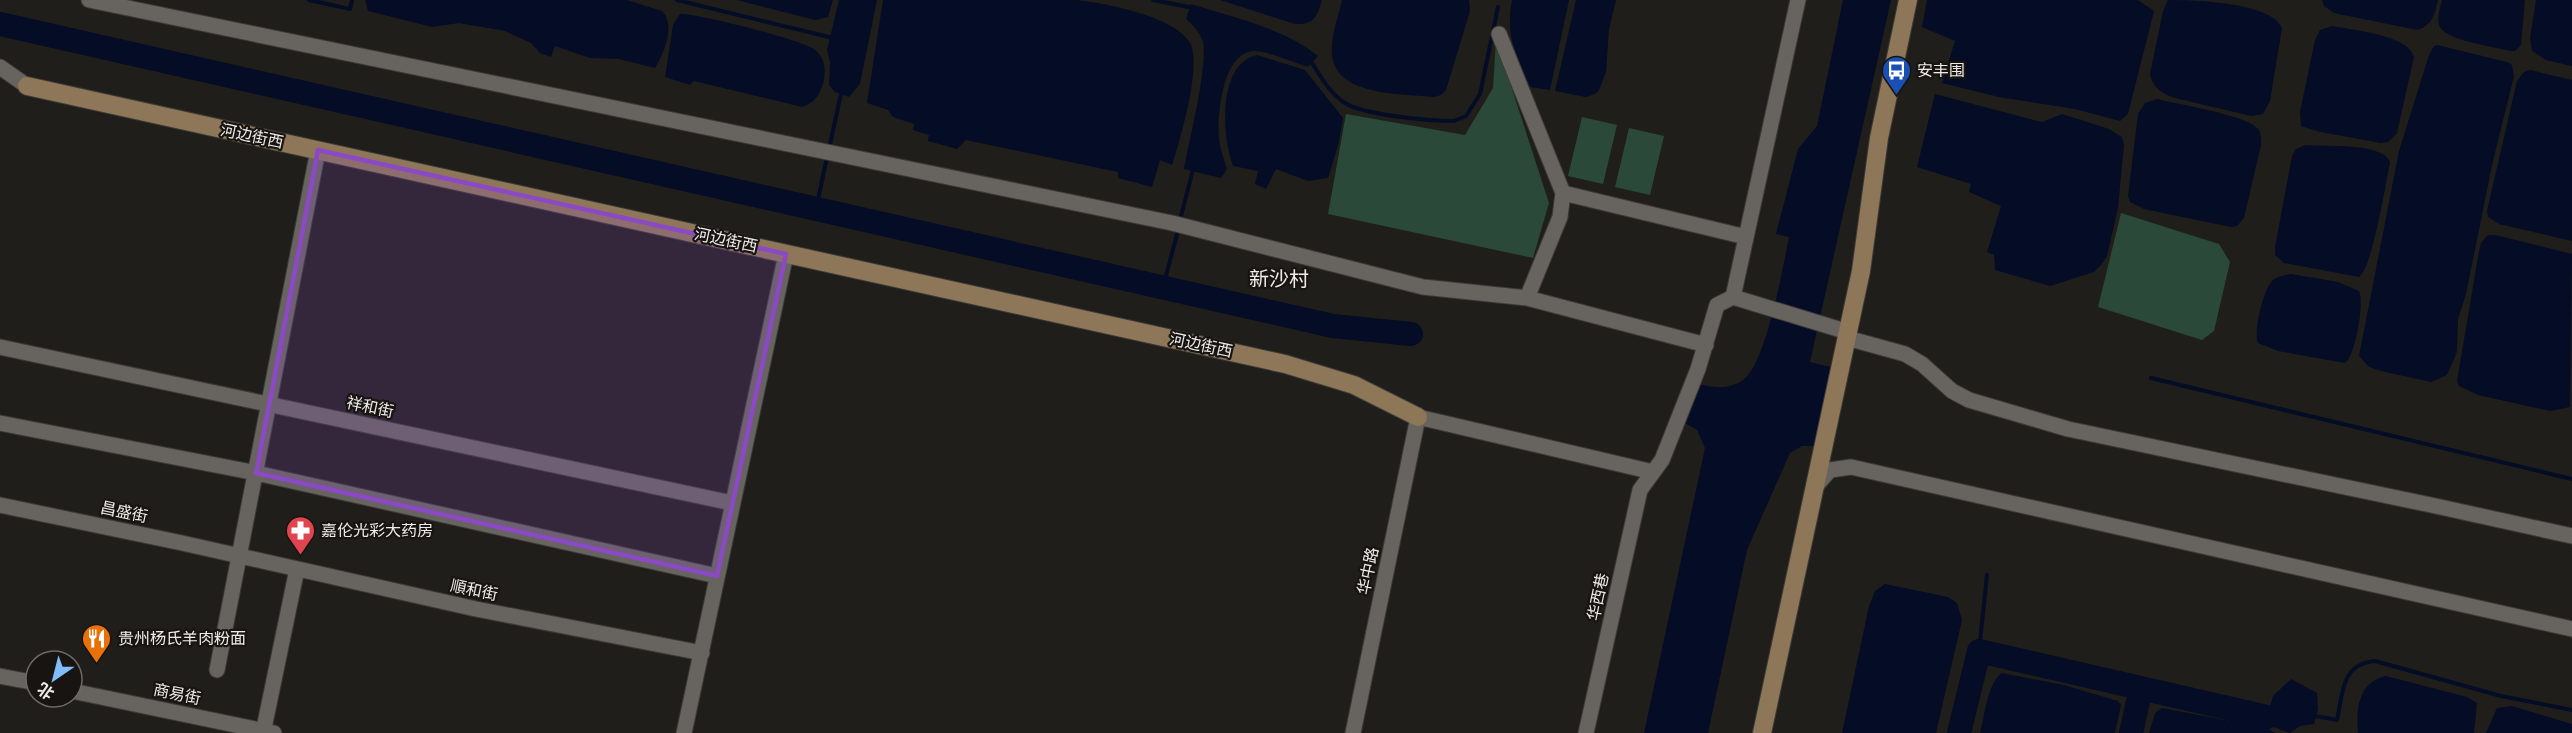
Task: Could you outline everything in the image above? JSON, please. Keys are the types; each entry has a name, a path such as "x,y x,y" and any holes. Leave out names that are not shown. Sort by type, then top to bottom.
{"street":[{"path":"89,0 1179,224 1424,287 1527,298 1706,345"},
{"path":"1798,0 1733,297 1905,354 1922,364 1952,391 1969,400 2068,429 2431,504 2572,536"},
{"path":"1762,733 1861,271 1879,138 1908,0"},
{"path":"1499,34 1563,193 1560,216 1527,298"},
{"path":"0,67 27,86"},
{"name":"河边街西","path":"27,86 1285,364 1354,385 1418,417"},
{"path":"217,670 318,150"},
{"path":"1563,193 1746,237"},
{"path":"684,733 786,254"},
{"name":"华西巷","path":"1586,733 1640,490 1662,460 1706,345 1717,305 1733,297"},
{"name":"祥和街","path":"0,347 732,503"},
{"path":"1418,417 1653,472"},
{"name":"华中路","path":"1353,733 1418,417"},
{"path":"0,423 256,473 717,576"},
{"path":"1815,487 1830,470 1851,467 2572,629"},
{"name":"昌盛街","path":"0,505 240,556"},
{"name":"順和街","path":"240,556 476,609 702,653"},
{"path":"267,732 297,569"},
{"path":"0,676 24,681"},
{"name":"商易街","path":"84,694 267,732"}],"highlighted area":[{"path":"318,150 786,254 717,576 256,473"}],"green space":[{"path":"1496,40 1549,203 1533,258 1328,214 1346,114 1465,135 1493,88"},
{"path":"1582,117 1617,125 1603,184 1568,176"},
{"path":"1629,128 1664,136 1650,195 1615,187"},
{"path":"2121,213 2219,244 2230,262 2214,331 2202,340 2098,307"}],"water":[{"path":"365,0 627,0 662,11 666,17 668,31 665,47 655,68 619,59 590,58 555,46 551,57 540,53 531,43 505,31 459,23 432,27 368,11"},
{"path":"737,0 833,0 828,17 815,20"},
{"path":"839,0 877,0 860,84 849,97 835,92 829,85 830,62 827,50"},
{"path":"883,0 1076,0 1105,4 1140,13 1172,27 1184,35 1191,45 1193,70 1188,105 1172,165 1160,160 1152,187 1118,178 1118,172 966,140 957,149 928,141 929,135 913,130 914,124 893,117 888,110 867,103"},
{"path":"1220,0 1322,0 1314,19 1307,23 1295,24"},
{"path":"1342,0 1469,0 1470,11 1446,90 1434,97 1393,94 1363,88 1341,74 1334,64 1332,49"},
{"path":"1512,0 1569,0 1550,90 1530,87 1520,65 1511,35"},
{"path":"1576,0 1616,0 1609,29 1606,72 1599,90 1586,97 1555,91"},
{"path":"1843,0 1891,0 1810,362 1839,369 1821,446 1802,446 1790,453 1747,550 1708,733 1644,733 1705,448 1697,430 1681,421 1694,383 1706,386 1731,386 1743,380 1759,355 1778,291 1789,237 1776,234 1798,149 1817,126"},
{"path":"1927,0 2138,0 2154,11 2128,114 2120,121 2075,109 1999,97 1942,83 1955,41 1922,27"},
{"path":"2168,0 2230,4 2263,13 2275,19 2282,28 2270,101 2263,114 2251,116 2175,98 2156,87 2150,74 2163,11"},
{"path":"2322,0 2438,0 2434,15 2426,26 2417,30 2334,13 2324,6"},
{"path":"2442,0 2525,0 2521,45 2515,51 2511,51 2452,36 2440,27 2438,21"},
{"path":"2536,0 2572,0 2572,66 2546,60 2532,51 2530,38"},
{"path":"1191,4 1274,31 1318,56 1308,67 1259,51 1244,54 1235,62 1224,86 1219,114 1220,142 1227,169 1221,178 1184,169 1201,86 1204,53 1200,35 1186,19"},
{"path":"680,14 749,28 791,40 815,50 821,57 825,70 820,92 813,101 802,107 694,81 690,85 665,77 673,25"},
{"path":"2332,26 2379,35 2402,43 2414,57 2397,133 2388,142 2381,143 2320,132 2301,126 2300,112 2315,40 2320,30"},
{"path":"2437,45 2507,62 2512,65 2514,76 2492,165 2466,294 2458,319 2457,352 2447,375 2431,382 2369,367 2359,356 2399,151 2429,55"},
{"path":"1257,55 1305,70 1343,118 1339,142 1328,178 1308,181 1276,169 1266,189 1255,184 1258,171 1233,166 1226,137 1225,120 1229,86 1235,72 1244,61"},
{"path":"2530,70 2572,80 2572,241 2499,224 2488,217 2487,211 2517,81 2524,72"},
{"path":"1935,94 2042,122 2062,114 2109,129 2122,137 2124,145 2118,208 2107,256 2094,272 2050,286 1995,270 1994,255 1987,252 2001,206 1969,192 1971,184 1917,167"},
{"path":"2157,99 2238,118 2256,127 2259,131 2261,145 2244,218 2237,226 2231,227 2144,209 2130,202 2128,196 2138,114 2145,103"},
{"path":"2305,145 2365,148 2385,156 2390,162 2369,258 2359,277 2284,263 2275,255 2292,156 2296,149"},
{"path":"2488,235 2572,254 2570,407 2550,411 2478,395 2459,386 2457,381 2479,251 2481,243"},
{"path":"2291,274 2338,282 2359,291 2361,306 2358,328 2352,351 2345,363 2278,351 2258,343 2258,320 2266,291 2273,280"},
{"path":"1885,584 1948,597 1957,603 1962,620 1936,733 1842,733 1869,606 1875,591"},
{"path":"2002,673 2064,685 2118,701 2121,705 2115,733 1980,733 1990,692 1997,677"},
{"path":"2386,676 2467,697 2477,703 2474,733 2358,733 2359,706 2364,690 2377,679"},
{"path":"2291,679 2317,693 2318,709 2314,724 2300,726 2290,733 2265,724 2273,696"},
{"path":"2512,706 2572,724 2572,733 2486,733 2497,708"},
{"path":"2162,708 2267,728 2275,733 2149,733 2155,713"}],"waterway":[{"path":"309,0 350,9 352,0"},
{"path":"677,0 833,38"},
{"path":"1153,0 1194,8"},
{"path":"1310,60 1334,94 1354,107 1398,116 1454,121 1466,116 1480,94 1498,7"},
{"path":"0,24 1333,326 1411,334"},
{"path":"829,149 842,89"},
{"path":"816,209 827,157"},
{"path":"1180,220 1194,166"},
{"path":"1163,287 1179,227"},
{"path":"2151,378 2572,479"},
{"path":"1979,651 1987,575"},
{"path":"1959,733 1979,651 2267,717"},
{"path":"2316,716 2337,720 2343,690 2350,674 2364,663 2375,661 2501,696 2572,710"},
{"path":"2131,733 2141,688"}],"place":[{"name":"安丰围","path":"1896,96"},
{"name":"嘉伦光彩大药房","path":"300,556"},
{"name":"贵州杨氏羊肉粉面","path":"97,664"}],"district":[{"name":"新沙村","path":"1279,279"}]}
